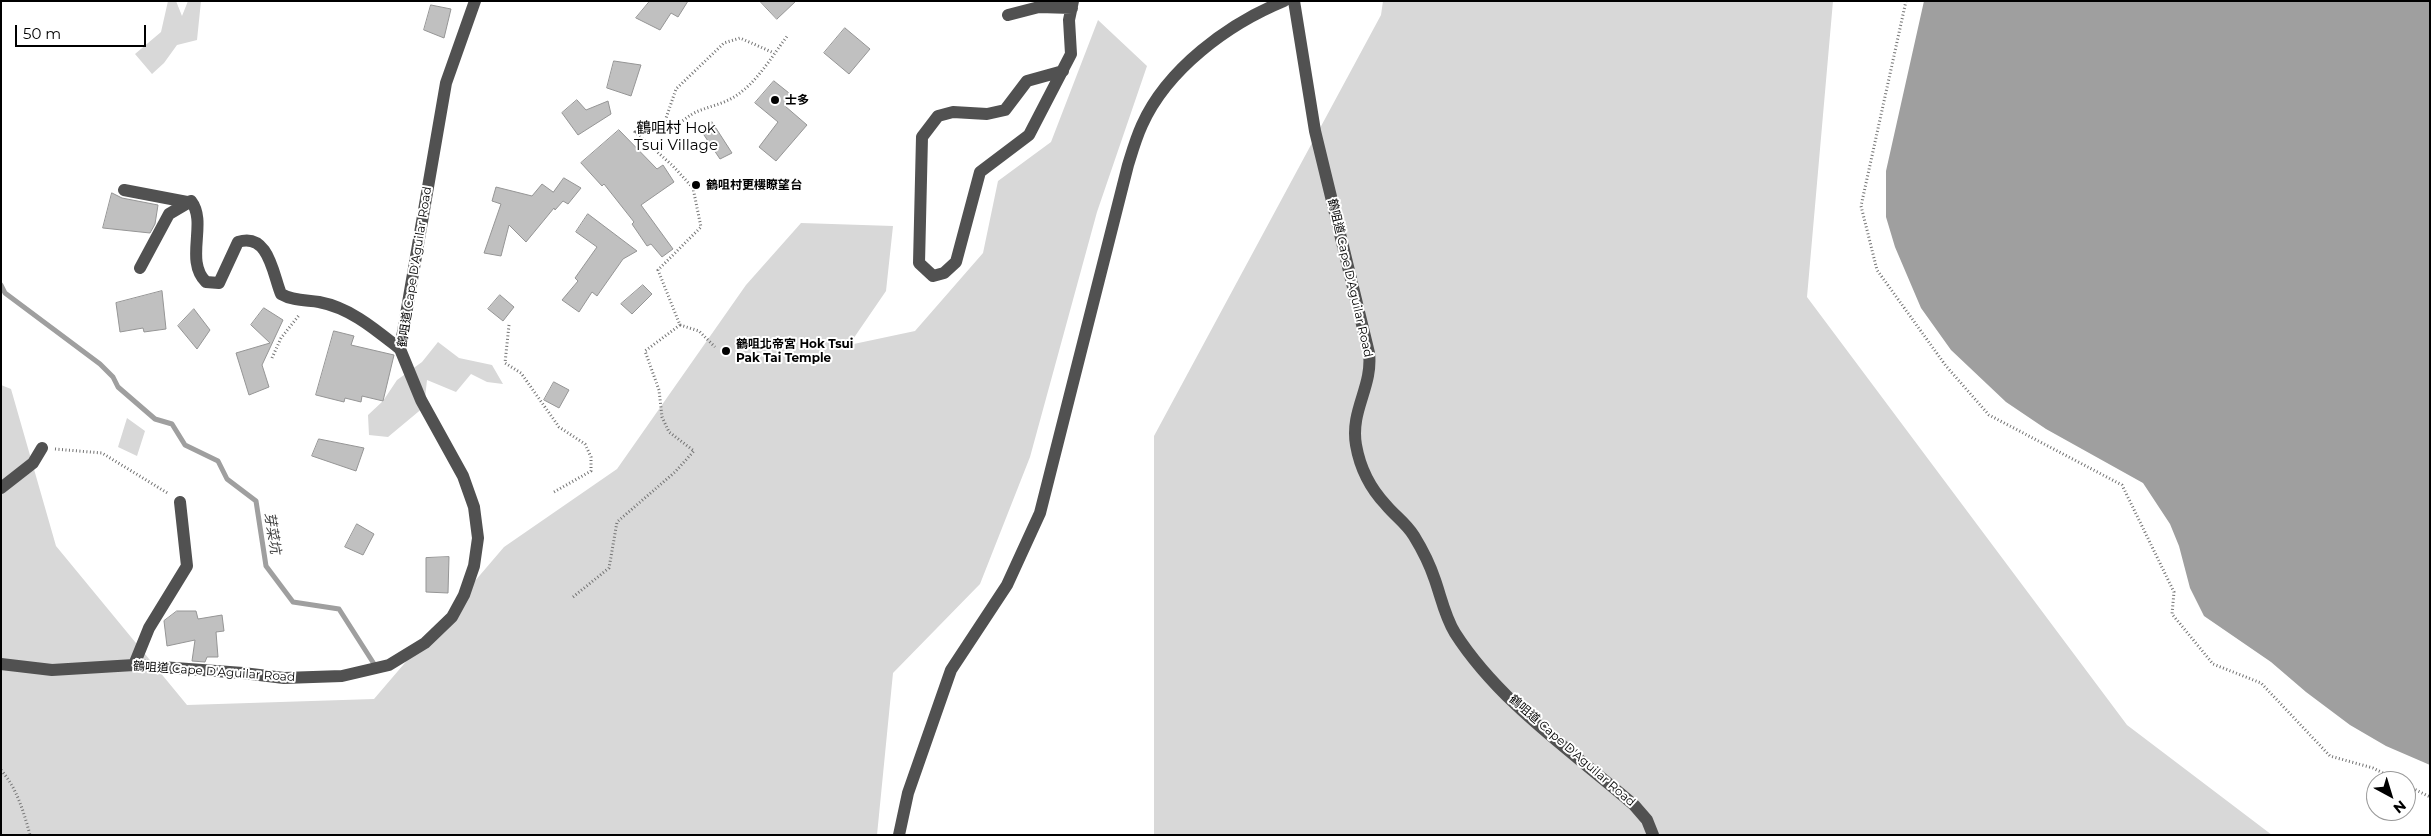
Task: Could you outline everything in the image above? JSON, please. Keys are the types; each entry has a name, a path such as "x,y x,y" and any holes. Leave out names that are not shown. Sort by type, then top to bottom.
{"street":[{"name":"鶴咀道 Cape D'Aguilar Road","path":"1,664 52,670 134,665 244,673 284,678 342,676 389,665 424,643 452,617 464,595 474,566 478,538 474,507 463,476 421,400 400,350 446,83 475,1"},
{"path":"899,835 908,793 951,670 1007,585 1040,513 1128,165 1142,125 1158,98 1188,62 1231,29 1266,8 1284,1"},
{"name":"鶴咀道 Cape D'Aguilar Road","path":"1294,1 1315,131 1369,353 1370,374 1357,411 1355,425 1360,462 1370,484 1386,505 1407,525 1419,544 1434,577 1448,618 1470,656 1514,702 1634,805 1647,820 1653,835"},
{"path":"1008,15 1038,7 1072,5 1069,20 1071,54 1063,71 1029,135 980,172 956,262 944,273 933,276 919,263 922,137 938,116 953,112 987,114 1005,110 1028,82 1063,71"},
{"path":"124,190 187,202 191,201 195,207 197,265 206,282 219,282 238,242 246,240 254,242 265,250 273,267 281,294 287,298 320,302 360,318 400,350"},
{"path":"140,268 169,214 187,202"},
{"path":"1,488 33,463 42,448"},
{"path":"134,665 149,628 187,566 180,502"}],"path":[{"path":"1906,1 1861,206 1877,270 1946,366 1989,415 2122,486 2174,592 2172,614 2213,664 2261,682 2330,756 2379,771"},
{"path":"680,325 658,270 701,227 693,188 673,166 636,132 681,124 695,112 714,107 736,97 759,74 788,35"},
{"path":"663,127 676,90 724,43 740,38 774,54"},
{"path":"693,188 696,185"},
{"path":"272,358 281,338 310,301"},
{"path":"680,325 699,331 715,347"},
{"path":"574,597 609,568 617,522 675,472 694,451 669,432 662,417 659,390 645,351 680,325"},
{"path":"509,326 505,363 521,373 559,427 586,444 591,457 591,471 554,492"},
{"path":"42,448 102,452 180,502"},
{"path":"1,770 7,776 21,804 30,835"},
{"path":"2416,789 2430,797"}],"shaded area":[{"path":"168,1 176,1 182,16 188,1 201,1 197,40 177,45 164,63 152,74 135,54 161,32"},
{"path":"1383,1 1833,1 1807,297 2127,725 2272,835 1154,835 1154,436 1381,15"},
{"path":"1924,1 2430,1 2430,765 2386,746 2350,725 2306,692 2271,662 2204,616 2190,588 2179,546 2170,524 2143,483 2046,429 2006,402 1951,350 1921,308 1895,247 1886,217 1886,171"},
{"path":"1098,20 1147,66 1097,212 1030,457 980,584 893,673 877,835 1,835 1,385 11,389 56,546 187,705 374,699 504,547 617,469 746,285 801,223 893,226 886,291 849,345 915,331 983,253 998,181 1051,142"},
{"path":"438,342 459,358 492,365 503,384 487,382 471,374 456,392 427,380 424,407 388,437 369,435 368,415 383,401 397,380 422,362"},
{"path":"127,418 145,431 137,456 118,447"}],"building":[{"path":"650,1 688,1 678,17 671,13 660,30 636,18"},
{"path":"760,1 796,1 777,19"},
{"path":"431,5 451,9 444,38 424,30"},
{"path":"845,28 870,49 849,74 824,53"},
{"path":"614,61 641,65 631,96 607,88"},
{"path":"774,81 794,97 785,106 807,125 776,161 759,147 778,122 755,103"},
{"path":"577,100 586,110 608,101 611,114 578,135 562,113"},
{"path":"712,122 732,153 720,159 702,132"},
{"path":"619,130 657,169 663,165 674,182 641,205 673,249 662,257 651,244 647,246 632,224 634,222 604,184 602,186 581,163"},
{"path":"564,178 581,188 568,204 563,201 555,210 554,208 526,242 509,225 501,256 484,253 501,204 492,201 496,187 532,196 542,184 553,192"},
{"path":"112,193 122,198 158,205 155,224 150,233 103,228"},
{"path":"588,214 637,251 623,259 597,296 592,292 579,312 562,300 578,281 575,278 597,247 576,232"},
{"path":"643,285 652,294 632,314 621,304"},
{"path":"162,291 166,329 144,332 143,328 120,332 116,303"},
{"path":"500,295 514,307 503,321 488,309"},
{"path":"264,308 283,320 262,365 269,387 249,395 236,353 270,343 251,325"},
{"path":"194,309 210,330 197,349 178,326"},
{"path":"334,331 354,336 351,345 394,355 383,401 362,396 361,402 345,398 344,402 316,395"},
{"path":"554,382 569,390 559,408 544,400"},
{"path":"319,439 364,448 356,471 312,456"},
{"path":"357,524 374,534 363,555 345,547"},
{"path":"449,557 448,593 426,592 426,558"},
{"path":"177,611 196,611 198,619 222,615 224,631 216,632 218,657 207,657 205,662 192,661 195,640 167,646 164,621"}],"waterway":[{"name":"芽菜坑","path":"1,285 5,293 100,364 113,377 118,387 155,419 172,424 185,445 218,461 227,479 256,501 266,566 293,602 339,609 376,667"}],"place":[{"name":"士多","path":"775,100"},
{"name":"鶴咀村更樓瞭望台","path":"696,185"},
{"name":"鶴咀北帝宮 Hok Tsui Pak Tai Temple","path":"726,351"}],"district":[{"name":"鶴咀村 Hok Tsui Village","path":"676,138"}]}
